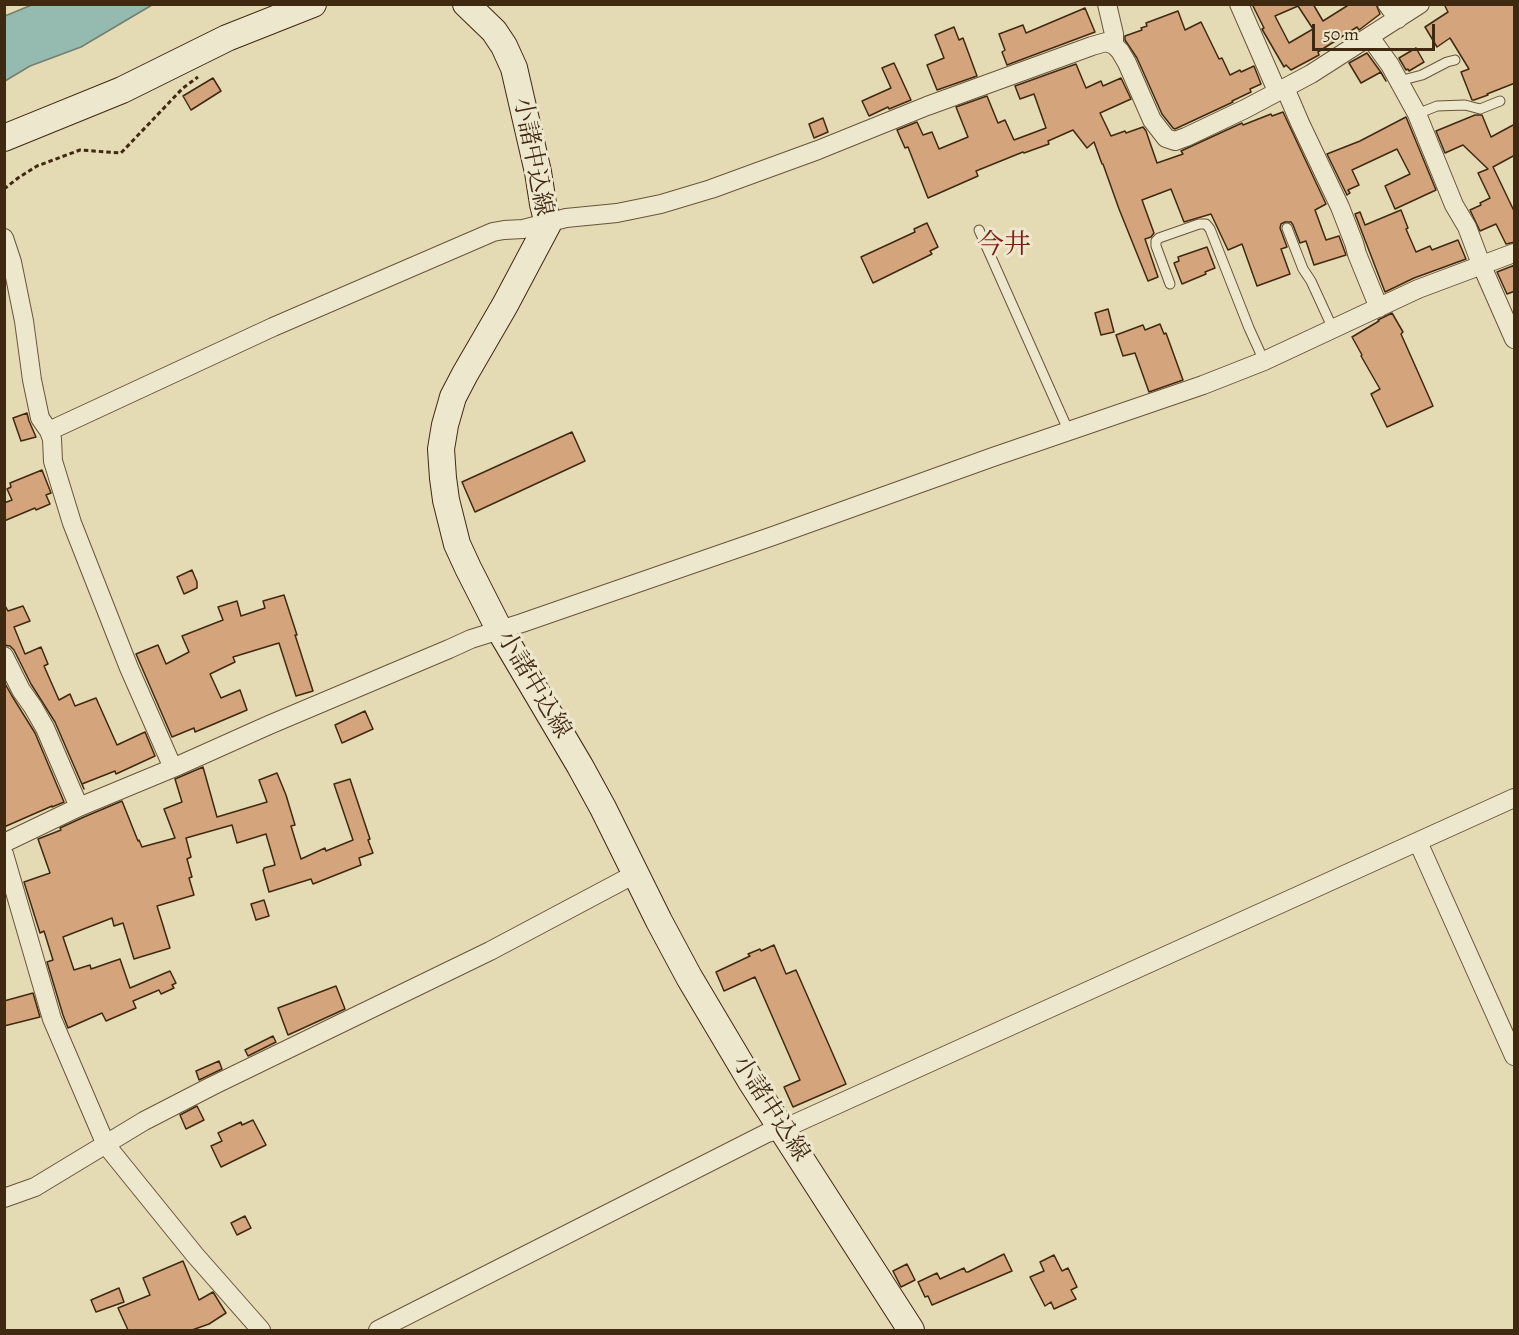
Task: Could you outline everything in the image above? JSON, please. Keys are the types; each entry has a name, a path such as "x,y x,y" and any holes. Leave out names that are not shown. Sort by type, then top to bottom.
{"main road":[{"path":"4,138 122,90 227,38 313,4"},
{"name":"小諸中込線","path":"466,4 494,30 514,68 548,224 453,397 445,425 441,449 446,500 457,544 499,629 603,808 689,977 752,1083 911,1330"}],"street":[{"path":"1107,4 1114,34 1114,45"},
{"path":"1239,4 1340,207 1379,308"},
{"path":"1387,4 1398,20"},
{"path":"49,431 273,327 493,232 523,230 566,218 617,213 661,204 711,189 818,150 927,106 1106,42 1114,45 1120,51 1152,120 1166,138 1174,141 1245,109 1311,74 1420,4"},
{"path":"1370,37 1390,65 1416,114 1454,206 1467,227 1515,339"},
{"path":"4,238 12,262 24,321 32,381 40,417 52,439 53,460 72,523 129,668 173,768"},
{"path":"4,843 79,807 173,768 269,724 471,639 762,540 1203,385 1264,361 1418,289 1515,253"},
{"path":"4,656 21,690 33,706 45,729 79,807"},
{"path":"378,1330 767,1132 783,1129 1515,798"},
{"path":"1418,842 1515,1056"},
{"path":"4,855 52,1019 105,1145 195,1255 261,1330"},
{"path":"4,1198 35,1187 144,1121 212,1086 479,956 635,874"}],"lane":[{"path":"1399,81 1422,75 1455,60"},
{"path":"1416,114 1437,106 1465,105 1480,109 1500,101"},
{"path":"1170,284 1156,241 1199,224 1206,224 1264,361"},
{"path":"1287,228 1303,269 1333,329"},
{"path":"979,230 1069,432"}],"path":[{"path":"4,189 37,166 80,150 121,153 183,88 200,76"}],"water":[{"path":"34,4 152,5 81,47 30,66 5,81 5,16"}],"building":[{"path":"1252,4 1313,4 1323,21 1350,4 1376,4 1380,14 1359,30 1357,27 1318,52 1319,55 1291,70 1286,65 1284,67 1262,29 1264,28","holes":["1298,6 1313,29 1289,43 1275,16"]},
{"path":"1444,4 1515,4 1515,83 1472,100 1461,72 1469,69 1450,38 1437,47 1425,27 1448,12"},
{"path":"1085,8 1095,32 1007,65 1002,52 1005,50 999,34 1023,25 1026,33"},
{"path":"1178,11 1185,30 1201,22 1219,59 1222,58 1230,75 1254,66 1261,84 1233,102 1175,129 1162,114 1125,36 1142,30 1141,28 1147,26 1146,23"},
{"path":"954,27 959,40 963,38 977,76 937,90 927,65 944,58 935,35"},
{"path":"1416,48 1424,62 1409,71 1406,70 1399,58"},
{"path":"1367,53 1381,72 1361,83 1349,63"},
{"path":"894,63 911,100 869,116 862,101 891,88 882,68"},
{"path":"1076,64 1086,88 1101,81 1103,86 1121,78 1131,99 1100,113 1111,136 1143,127 1157,163 1183,154 1181,151 1242,123 1243,125 1271,114 1272,116 1283,112 1326,204 1315,210 1326,240 1339,236 1346,255 1314,265 1306,241 1300,243 1291,222 1285,222 1280,228 1287,247 1281,249 1290,274 1257,286 1242,244 1228,250 1211,214 1184,222 1171,189 1142,200 1154,233 1145,239 1158,277 1148,281 1094,142 1087,148 1073,130 1048,141 1049,144 976,171 978,176 928,198 908,147 905,148 897,130 917,122 923,135 932,132 939,149 968,137 956,107 987,96 998,123 1005,120 1014,140 1046,128 1034,94 1020,99 1015,86"},
{"path":"213,78 221,91 191,110 183,96"},
{"path":"1475,115 1482,115 1491,137 1515,124 1515,155 1493,167 1515,213 1515,242 1506,244 1496,224 1480,231 1470,210 1490,198 1478,173 1488,169 1463,145 1445,153 1436,131"},
{"path":"1406,117 1436,190 1395,209 1385,186 1410,174 1397,149 1352,170 1359,185 1348,190 1350,193 1347,195 1327,154 1360,141"},
{"path":"823,118 828,132 814,138 809,124"},
{"path":"1401,210 1416,252 1430,246 1432,250 1458,240 1466,259 1414,278 1385,292 1355,214 1360,212 1365,225"},
{"path":"927,223 938,247 930,251 932,254 873,283 861,257 915,232 914,229"},
{"path":"1207,247 1215,268 1182,284 1174,263 1179,261 1178,257"},
{"path":"1515,265 1515,291 1507,294 1497,272"},
{"path":"1108,309 1114,332 1101,335 1095,313"},
{"path":"1392,313 1403,332 1401,334 1433,406 1387,427 1371,394 1380,389 1352,337"},
{"path":"1160,324 1164,334 1166,333 1183,380 1149,392 1135,353 1123,356 1116,335 1143,325 1145,330"},
{"path":"27,413 36,437 21,441 13,418"},
{"path":"572,432 585,461 475,512 462,482"},
{"path":"42,470 51,493 46,495 50,504 4,521 4,503 12,500 7,489 11,487 10,483"},
{"path":"192,570 197,588 184,594 177,577"},
{"path":"284,595 313,691 296,696 279,643 233,657 235,662 210,674 221,698 240,690 247,710 195,732 194,728 172,737 136,654 158,645 166,664 189,652 182,636 223,620 218,607 237,601 241,616 265,608 263,601"},
{"path":"4,604 8,611 23,606 30,621 14,627 25,654 41,647 48,664 44,666 59,700 70,694 75,706 96,698 117,745 145,732 155,756 116,774 115,771 82,784 84,789 55,722 31,684 14,650 4,645"},
{"path":"4,682 35,733 64,802 4,827"},
{"path":"365,711 373,729 342,743 335,725"},
{"path":"203,767 217,817 267,802 259,780 277,773 295,825 291,826 301,859 325,848 326,851 353,840 334,784 350,779 373,853 359,858 361,865 313,884 311,879 269,892 263,870 275,865 266,834 237,843 232,825 186,838 191,857 187,859 192,877 189,878 194,895 157,906 170,948 134,959 123,923 114,926 112,918 63,937 74,970 90,965 91,969 120,959 130,988 170,971 176,983 172,985 174,988 161,994 159,990 133,1001 136,1008 106,1021 102,1013 68,1028 47,962 53,960 44,931 40,933 24,882 50,873 38,839 122,801 142,847 175,838 164,809 182,802 175,779"},
{"path":"264,900 269,916 256,920 251,904"},
{"path":"774,945 786,974 796,970 846,1084 793,1107 784,1087 800,1080 755,977 724,991 716,972 750,956 748,954"},
{"path":"336,986 345,1009 288,1035 278,1008"},
{"path":"33,993 40,1017 4,1026 4,1001"},
{"path":"273,1036 276,1042 248,1056 245,1050"},
{"path":"219,1061 222,1069 199,1080 196,1071"},
{"path":"197,1106 204,1120 186,1129 180,1115"},
{"path":"253,1120 266,1145 221,1167 211,1146 222,1141 218,1133 241,1122 242,1125"},
{"path":"245,1216 251,1228 237,1235 231,1223"},
{"path":"1004,1254 1012,1271 932,1305 928,1296 925,1297 918,1282 937,1273 940,1279 964,1268 968,1272"},
{"path":"1054,1255 1062,1271 1068,1268 1077,1287 1071,1290 1076,1299 1054,1309 1051,1302 1045,1306 1030,1277 1044,1271 1040,1262"},
{"path":"183,1261 199,1300 213,1292 226,1313 209,1324 192,1330 128,1330 118,1308 150,1295 143,1278"},
{"path":"907,1264 915,1280 901,1287 893,1271"},
{"path":"119,1288 124,1302 96,1312 91,1300"}],"district":[{"name":"今井","path":"1004,246"}]}
